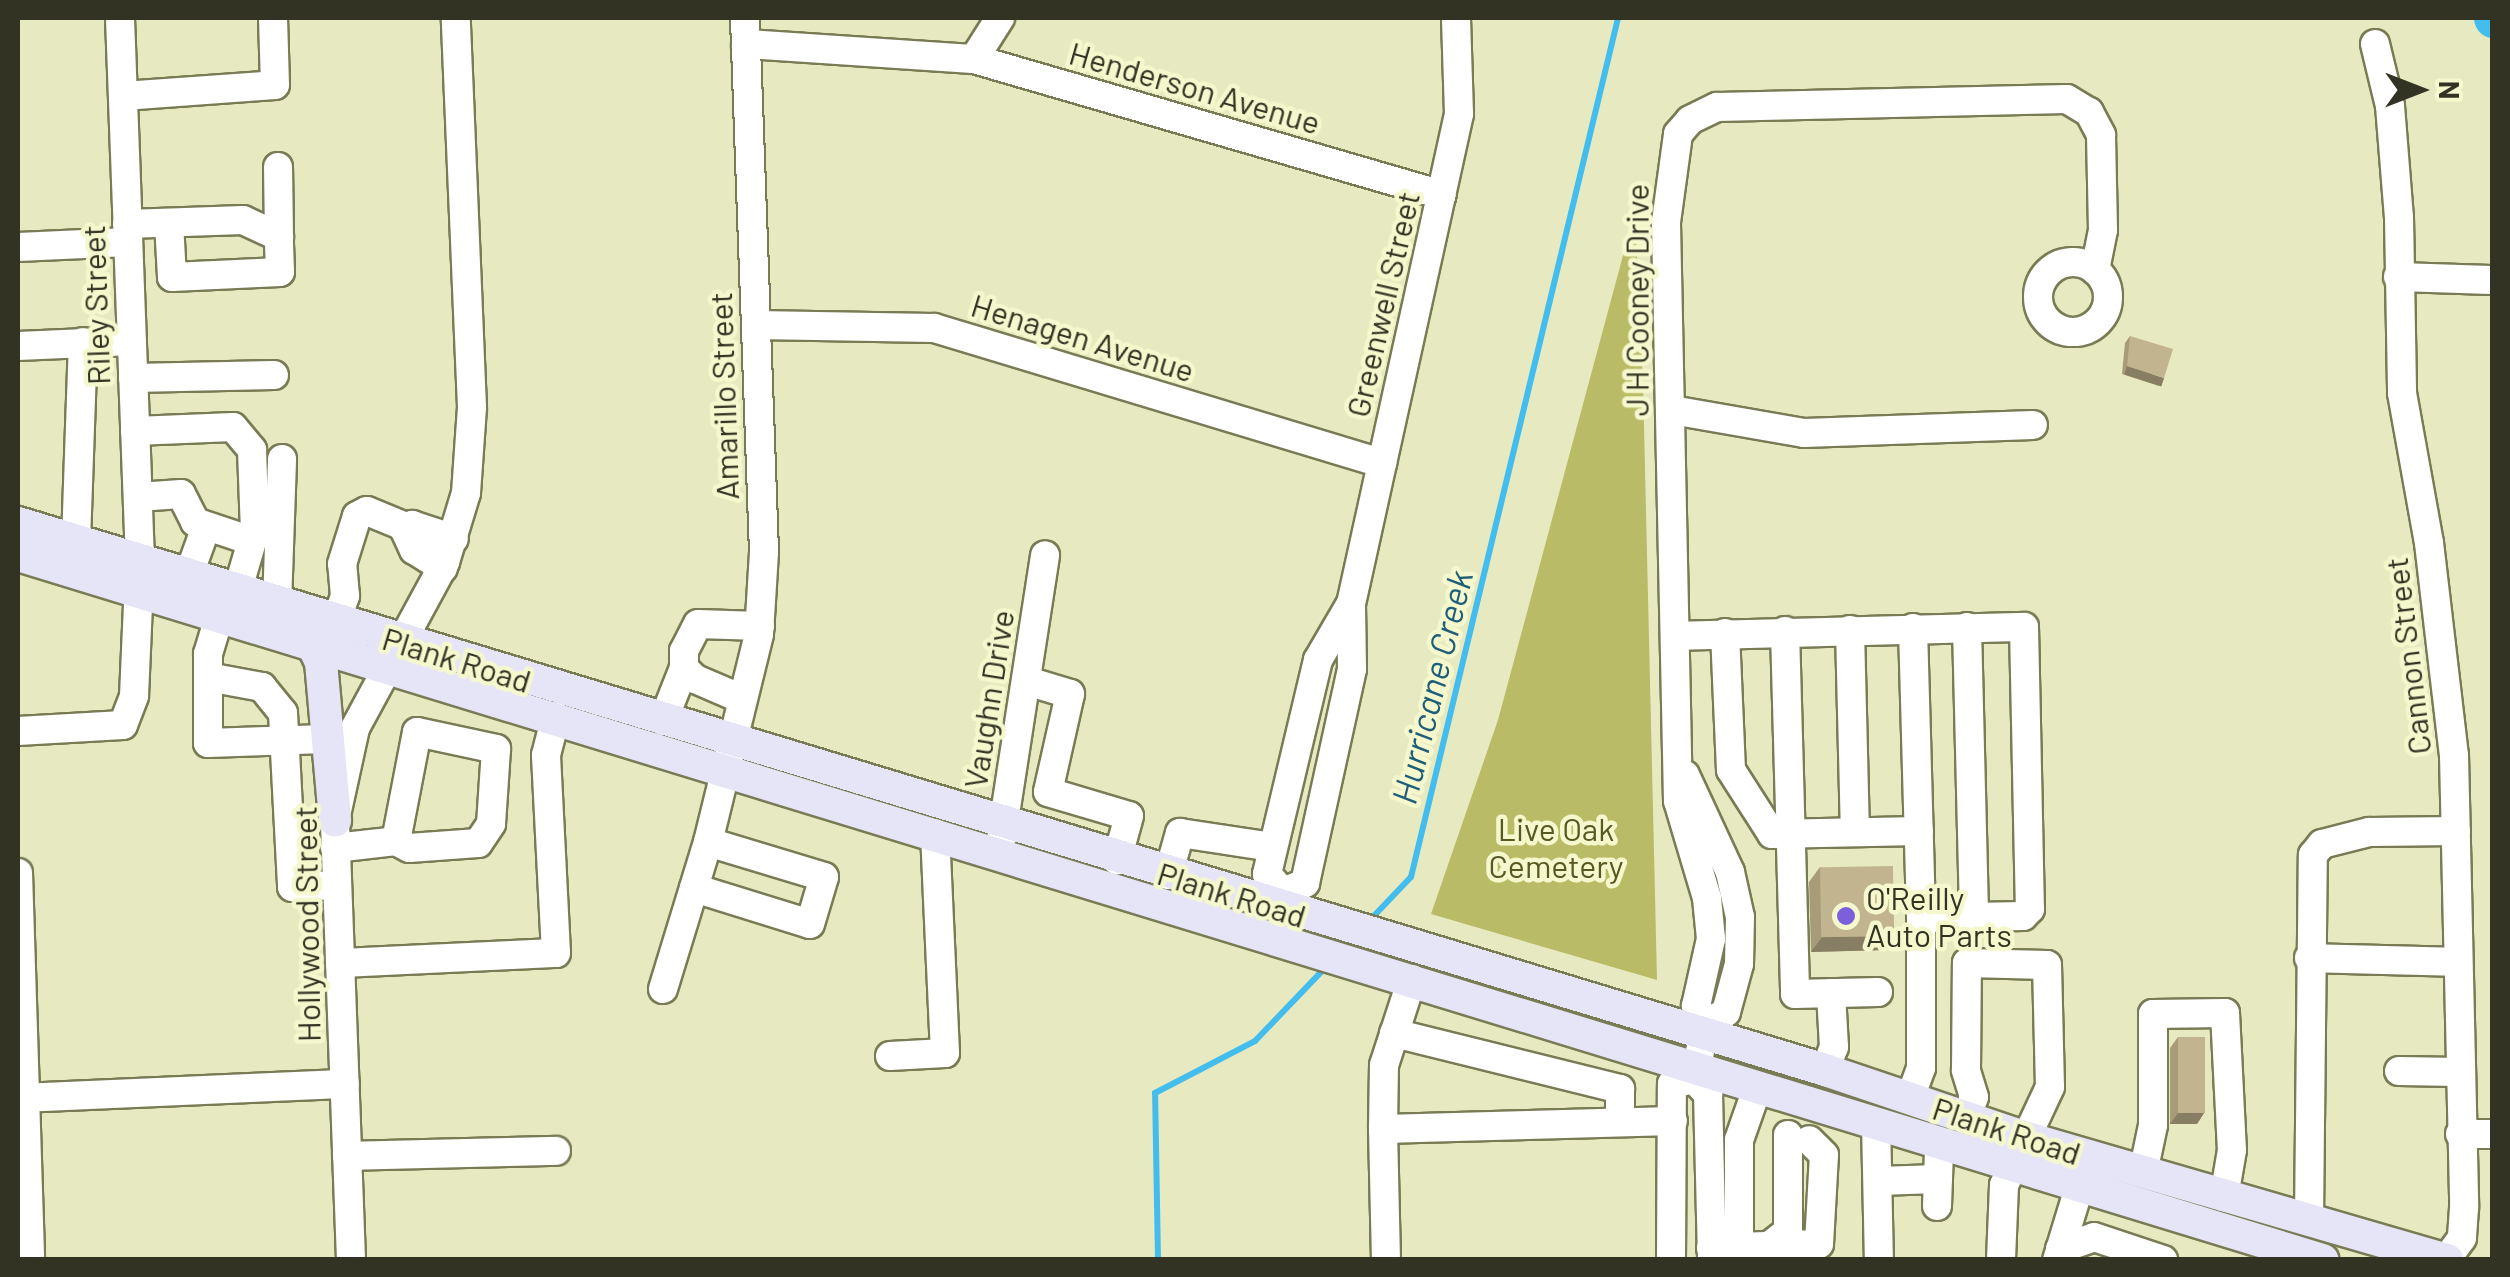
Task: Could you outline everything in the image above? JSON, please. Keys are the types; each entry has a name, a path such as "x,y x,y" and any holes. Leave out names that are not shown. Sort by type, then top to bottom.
{"main road":[{"name":"Plank Road","path":"18,523 76,542 140,575 229,603 397,654 664,721 729,756 935,833 1057,841 1168,875 1277,912 1323,937 1695,1073 1758,1086 1939,1142 2020,1151 2144,1173 2447,1259"},
{"name":"Plank Road","path":"18,556 140,575 188,577 229,603 277,604 324,632"},
{"path":"324,632 320,662 335,834"},
{"name":"Plank Road","path":"397,654 495,697 556,716 729,756 1001,839 1277,912"},
{"name":"Plank Road","path":"1400,965 1705,1029 1968,1118 2080,1185 2324,1260"}],"street":[{"name":"Riley Street","path":"18,731 123,726 134,696 140,575 120,18"},
{"path":"123,96 275,85 273,18"},
{"name":"Hollywood Street","path":"351,1260 335,834 350,741 443,568 466,493 472,406 456,18"},
{"name":"Greenwell Street","path":"1277,912 1305,882 1352,668 1351,604 1462,90 1456,18"},
{"path":"974,59 997,25"},
{"name":"Henderson Avenue","path":"745,31 974,59 1442,195"},
{"name":"Amarillo Street","path":"663,989 708,842 760,626 756,325 745,31"},
{"name":"Cannon Street","path":"2375,44 2390,106 2402,393 2448,676 2456,831 2464,1229 2447,1259"},
{"name":"J H Cooney Drive","path":"1695,1073 1705,1029 1696,1006 1710,957 1708,909 1681,824 1668,192 1678,134 1708,110 2049,98 2079,104 2096,122 2103,153 2103,230 2095,270"},
{"path":"169,223 172,276 280,272 278,168"},
{"path":"18,248 128,233 169,223 243,220 279,237"},
{"path":"2398,277 2492,280"},
{"name":"Henagen Avenue","path":"756,325 934,328 1382,463"},
{"path":"18,346 132,341"},
{"path":"76,542 83,342"},
{"path":"133,378 274,374"},
{"path":"1672,410 1804,433 2033,425"},
{"path":"135,430 233,427 252,450 252,541 208,677 208,743 326,740"},
{"path":"277,604 282,459"},
{"path":"138,497 181,494 196,522 252,541"},
{"path":"324,632 345,596 342,564 357,516 367,511 406,527 454,539"},
{"path":"188,577 206,527"},
{"path":"406,527 414,550 443,568"},
{"name":"Vaughn Drive","path":"1001,839 1045,555"},
{"name":"Greenwell Street","path":"1277,912 1267,874 1273,847 1318,660 1351,604"},
{"path":"664,721 698,624 760,626"},
{"path":"1676,636 2020,625 2026,631 2030,908 2023,916 1921,918"},
{"path":"1966,626 1974,917"},
{"path":"1910,1098 1921,1068 1913,628"},
{"path":"1850,630 1855,832"},
{"path":"1786,631 1796,994 1878,992"},
{"path":"1725,633 1732,770 1772,834 1919,831"},
{"path":"684,668 706,687 742,698"},
{"path":"208,677 262,687 283,714 292,887 337,885"},
{"path":"1027,682 1070,694 1048,792 1129,816 1117,860"},
{"path":"480,742 495,697"},
{"path":"340,962 556,953 546,755 556,716"},
{"path":"335,834 396,840 422,848 478,843 491,824 496,749 480,742 417,732 396,840"},
{"path":"1057,841 1068,798"},
{"path":"1168,875 1170,830 1273,847"},
{"path":"2308,1220 2309,872 2322,844 2369,832 2456,831"},
{"path":"890,1056 945,1053 935,833"},
{"path":"694,888 810,924 824,877 708,842"},
{"path":"18,873 30,1260"},
{"path":"2308,958 2458,962"},
{"path":"1968,1118 1974,1097 1966,1070 1966,963 2047,965 2050,1087 2004,1185 2002,1260"},
{"path":"1386,1260 1384,1065 1394,1033 1400,965"},
{"path":"1824,1070 1834,1047 1831,993"},
{"path":"2144,1173 2154,1125 2154,1014 2225,1013 2232,1150 2224,1197"},
{"path":"1394,1033 1620,1088 1620,1122"},
{"path":"2398,1071 2459,1072"},
{"path":"1671,1260 1672,1084 1695,1073 1708,1094 1721,1252"},
{"path":"24,1098 344,1084"},
{"path":"1721,1252 1744,1124 1758,1086"},
{"path":"1721,1252 1769,1246 1788,1231 1798,1137 1820,1105"},
{"path":"1382,1129 1673,1121"},
{"path":"1876,1122 1879,1260"},
{"path":"1744,1124 1798,1137"},
{"path":"2460,1134 2492,1134"},
{"path":"1878,1181 1938,1193 1939,1142"},
{"path":"347,1156 556,1151"},
{"path":"2058,1254 2080,1185"},
{"path":"2058,1254 2094,1237 2152,1256 2156,1208"}],"green space":[{"name":"Live Oak Cemetery","path":"1635,211 1643,383 1657,980 1431,914 1498,720"}],"building":[{"path":"2130,336 2173,349 2164,378 2127,366"},
{"name":"O'Reilly Auto Parts","path":"1893,866 1894,936 1821,937 1820,867"},
{"path":"2178,1037 2205,1037 2205,1113 2178,1113"}],"waterway":[{"name":"Hurricane Creek","path":"1370,920 1411,877 1618,18"},
{"name":"Hurricane Creek","path":"1158,1260 1155,1093 1255,1041 1327,966"}],"place":[{"name":"O'Reilly Auto Parts","path":"1846,916"}]}
